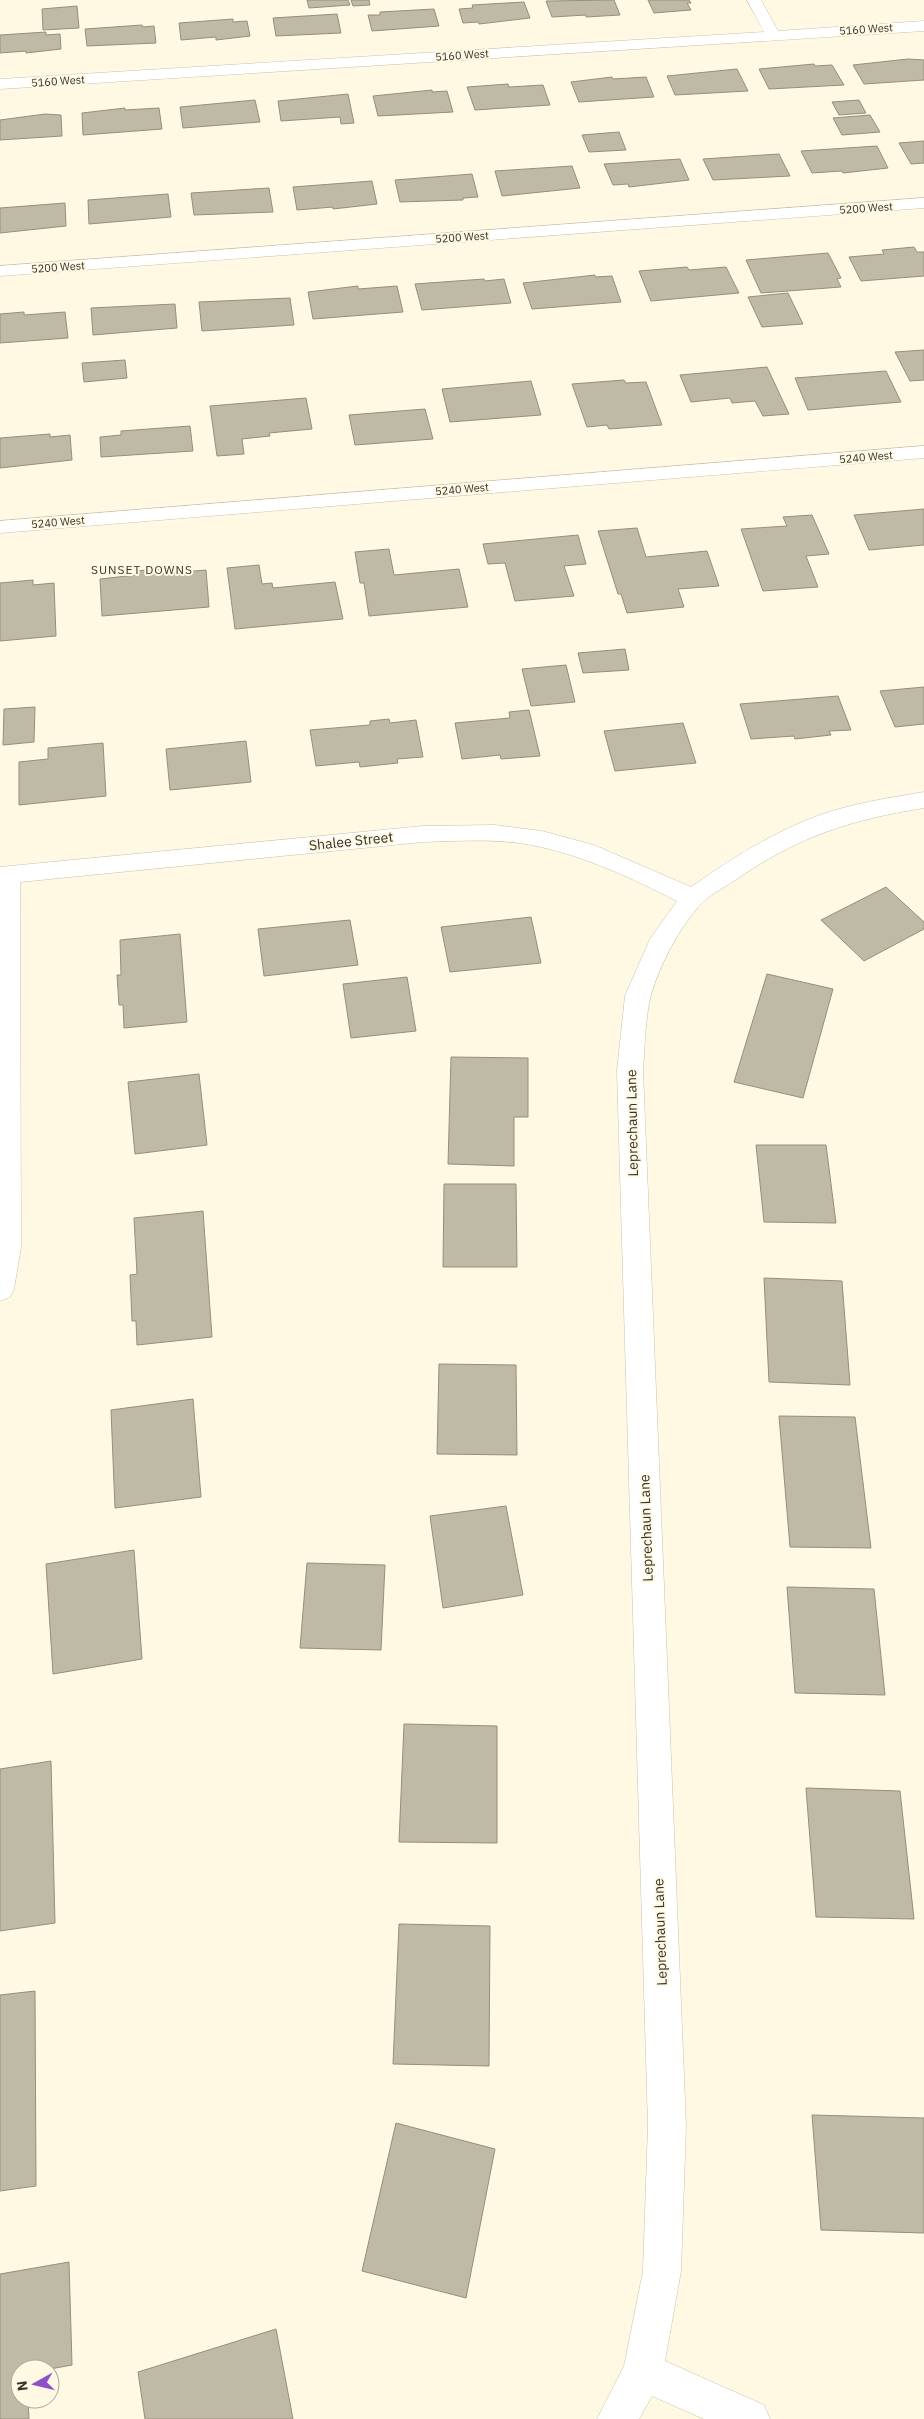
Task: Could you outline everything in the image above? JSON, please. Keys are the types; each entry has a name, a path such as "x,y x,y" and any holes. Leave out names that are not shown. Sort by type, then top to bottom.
{"street":[{"path":"754,0 773,35"},
{"name":"5160 West","path":"0,84 924,26"},
{"name":"5200 West","path":"0,271 924,203"},
{"name":"5240 West","path":"0,527 924,452"},
{"name":"Leprechaun Lane","path":"617,2419 642,2372 662,2271 667,2126 630,1072 638,996 662,940 692,898 765,850 828,821 875,808 924,800"},
{"name":"Shalee Street","path":"4,875 413,835 474,832 520,835 576,848 632,868 692,898"},
{"path":"0,1289 7,1247 4,875"},
{"path":"642,2372 750,2419"}],"building":[{"path":"307,0 348,0 350,5 309,8"},
{"path":"351,0 369,0 370,5 353,6"},
{"path":"614,0 620,15 586,17 586,15 552,17 546,1"},
{"path":"648,0 689,0 691,3 687,3 691,10 654,13"},
{"path":"524,2 530,18 479,24 478,22 463,23 459,9 473,8 472,5"},
{"path":"77,6 79,28 43,30 42,9"},
{"path":"434,9 439,26 372,31 368,15 380,15 380,12"},
{"path":"337,14 341,33 276,36 273,18"},
{"path":"233,19 233,22 247,21 250,36 216,40 216,37 181,40 179,23"},
{"path":"142,25 143,27 154,26 156,43 87,46 85,29"},
{"path":"46,32 46,35 60,34 61,49 26,53 26,51 0,53 0,35"},
{"path":"908,59 924,60 924,80 864,84 853,65"},
{"path":"814,64 815,66 832,65 844,85 769,89 759,69"},
{"path":"737,69 748,91 675,95 667,76"},
{"path":"612,77 613,79 646,77 654,97 579,102 571,82"},
{"path":"508,84 509,87 543,85 550,105 475,110 467,87"},
{"path":"432,90 432,92 447,91 453,112 378,116 373,96"},
{"path":"348,94 354,123 341,124 340,117 281,121 278,101"},
{"path":"255,100 260,122 183,128 180,107"},
{"path":"859,100 866,113 839,115 832,102"},
{"path":"125,108 125,110 159,108 162,129 83,135 82,113"},
{"path":"45,114 61,115 62,136 0,140 0,120"},
{"path":"870,115 880,132 842,135 833,118"},
{"path":"619,132 626,150 589,152 582,135"},
{"path":"924,141 924,163 911,164 899,143"},
{"path":"877,146 888,168 843,173 842,171 812,173 801,151"},
{"path":"779,154 790,176 713,180 703,159"},
{"path":"680,159 689,180 629,187 628,184 613,185 604,164"},
{"path":"572,166 580,188 502,196 495,171"},
{"path":"472,174 478,197 463,198 463,200 400,202 395,180"},
{"path":"372,181 377,204 333,209 333,207 297,210 293,187"},
{"path":"269,188 273,212 194,215 191,193"},
{"path":"168,194 171,217 89,224 88,200"},
{"path":"65,203 66,226 0,233 0,208"},
{"path":"914,247 917,252 924,252 924,276 861,281 849,257 884,254 882,250"},
{"path":"828,253 841,278 837,279 841,287 761,293 746,260"},
{"path":"687,267 689,270 726,267 739,293 651,301 639,271"},
{"path":"595,275 595,277 612,276 621,302 532,309 523,283"},
{"path":"484,279 485,281 504,279 511,303 422,310 415,284"},
{"path":"358,286 358,289 397,286 403,312 313,319 308,292"},
{"path":"788,293 803,324 762,327 748,297"},
{"path":"290,298 294,325 202,331 199,302"},
{"path":"175,304 177,328 93,335 91,308"},
{"path":"24,312 24,315 65,312 68,338 0,343 0,314"},
{"path":"924,350 924,380 910,381 895,352"},
{"path":"125,360 127,378 84,382 82,363"},
{"path":"767,367 789,414 763,416 755,401 732,403 730,398 691,402 680,375"},
{"path":"886,371 901,402 808,410 795,378"},
{"path":"624,380 626,383 646,382 662,425 609,429 607,425 587,427 572,384"},
{"path":"531,381 541,415 450,422 442,389"},
{"path":"306,398 312,429 269,433 270,436 242,439 244,454 217,456 210,406"},
{"path":"425,409 433,439 355,445 349,415"},
{"path":"190,426 193,451 101,457 100,437 121,435 121,431"},
{"path":"50,434 50,437 70,435 72,460 0,468 0,438"},
{"path":"924,509 924,545 869,550 854,515"},
{"path":"812,515 829,554 806,556 818,587 763,591 741,529 787,526 783,517"},
{"path":"637,528 646,557 707,551 719,586 678,589 684,607 627,613 621,594 618,594 598,531"},
{"path":"578,535 586,564 564,566 574,596 515,601 505,563 488,564 483,544"},
{"path":"389,549 394,575 459,569 468,607 369,616 364,583 360,583 355,552"},
{"path":"259,565 262,584 272,583 273,588 335,582 343,619 235,629 227,568"},
{"path":"158,569 158,574 206,570 209,607 102,616 100,579 136,575 136,571"},
{"path":"33,580 33,585 54,583 56,636 0,641 0,583"},
{"path":"625,649 629,670 583,673 578,653"},
{"path":"566,665 575,702 531,706 522,669"},
{"path":"924,687 924,724 895,727 880,691"},
{"path":"838,696 851,730 829,731 831,735 795,739 794,736 751,739 740,704"},
{"path":"35,707 34,742 3,745 4,709"},
{"path":"529,710 540,756 501,759 500,755 462,759 455,723 510,718 509,712"},
{"path":"389,719 390,723 416,720 423,757 397,759 398,763 360,767 359,762 316,766 310,730 370,725 370,721"},
{"path":"683,723 696,763 615,771 604,731"},
{"path":"246,741 251,782 170,790 166,749"},
{"path":"103,743 106,796 19,805 19,762 48,759 48,748"},
{"path":"886,887 924,922 924,929 864,961 821,920"},
{"path":"531,917 541,963 450,972 441,927"},
{"path":"350,920 358,965 264,976 258,929"},
{"path":"180,934 187,1022 124,1028 123,1005 119,1005 117,975 121,975 120,940"},
{"path":"767,974 833,989 803,1098 734,1082"},
{"path":"407,977 416,1031 351,1038 343,984"},
{"path":"451,1057 528,1058 528,1117 514,1117 514,1166 448,1164"},
{"path":"199,1074 207,1145 135,1154 128,1082"},
{"path":"756,1145 826,1145 836,1223 764,1222"},
{"path":"444,1184 516,1184 517,1267 443,1267"},
{"path":"203,1211 212,1337 137,1345 136,1321 132,1321 130,1275 137,1274 134,1218"},
{"path":"764,1278 842,1281 850,1385 769,1382"},
{"path":"439,1364 516,1365 517,1455 437,1454"},
{"path":"193,1399 201,1497 115,1508 111,1410"},
{"path":"779,1416 855,1417 871,1548 790,1547"},
{"path":"506,1506 523,1595 443,1608 430,1516"},
{"path":"134,1550 142,1659 53,1674 46,1564"},
{"path":"307,1563 385,1565 381,1650 300,1648"},
{"path":"787,1587 874,1589 885,1695 795,1693"},
{"path":"404,1724 497,1726 497,1843 399,1842"},
{"path":"51,1761 55,1923 0,1931 0,1769"},
{"path":"806,1788 900,1791 914,1919 816,1917"},
{"path":"399,1924 490,1926 489,2066 393,2064"},
{"path":"35,1991 36,2186 0,2191 0,1995"},
{"path":"812,2115 924,2118 924,2233 821,2230"},
{"path":"396,2123 495,2149 466,2298 362,2271"},
{"path":"69,2262 72,2365 60,2367 60,2359 10,2359 10,2409 28,2409 29,2419 0,2419 0,2274"},
{"path":"276,2329 293,2419 145,2419 138,2372"}],"district":[{"name":"SUNSET DOWNS","path":"142,570"}]}
